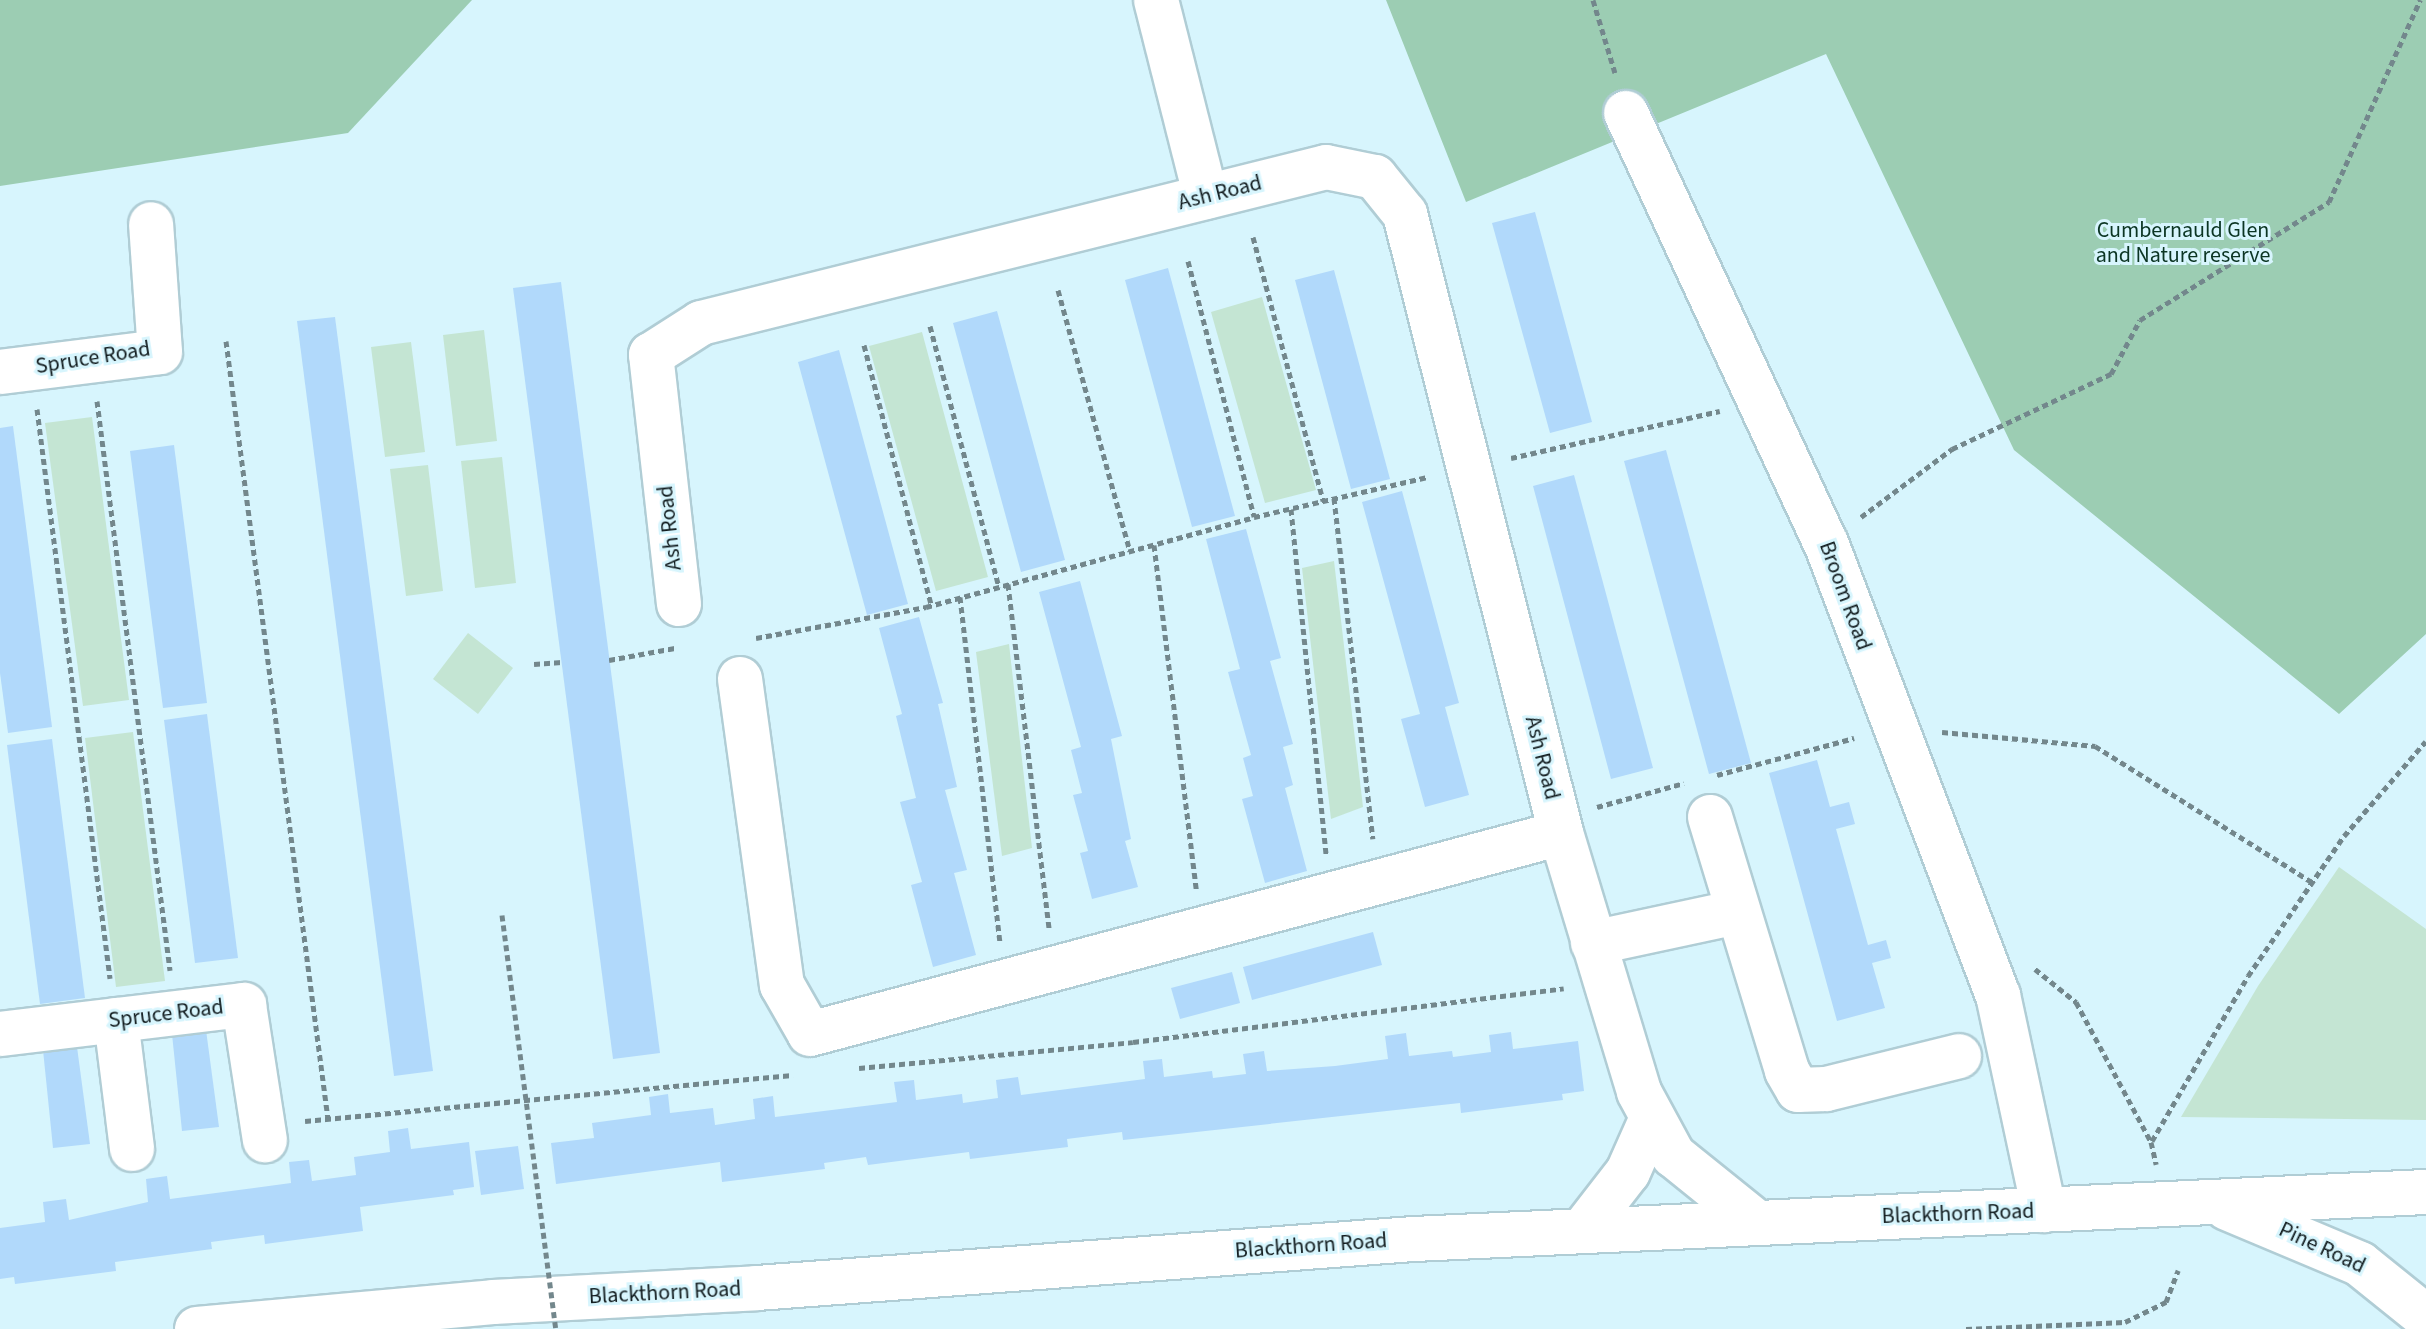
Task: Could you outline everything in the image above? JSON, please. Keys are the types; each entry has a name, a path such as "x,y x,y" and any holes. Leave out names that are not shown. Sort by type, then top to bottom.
{"street":[{"path":"1156,0 1206,197"},
{"name":"Broom Road","path":"1626,113 1826,543 1893,727 1998,995 2044,1210"},
{"name":"Ash Road","path":"679,604 651,355 701,323 1326,167 1375,177 1405,214 1559,825 1599,963 1651,1120 1673,1155 1756,1222"},
{"name":"Spruce Road","path":"16,370 160,352 151,224"},
{"path":"744,659 782,985 810,1034 1378,882 1559,825"},
{"path":"1705,791 1737,912 1787,1071 1798,1090 1826,1089 1959,1056"},
{"path":"1599,963 1737,912"},
{"name":"Spruce Road","path":"0,1034 244,1005 264,1132"},
{"path":"116,1020 132,1149"},
{"path":"1583,1230 1628,1172 1651,1120"},
{"name":"Blackthorn Road","path":"197,1329 493,1302 1583,1230 2426,1192"},
{"name":"Pine Road","path":"2205,1200 2360,1264 2397,1288 2426,1317"}],"path":[{"path":"1593,0 1626,113"},
{"path":"1826,543 1952,449 2111,374 2140,320 2329,202 2420,0"},
{"path":"1253,237 1323,501"},
{"path":"1188,261 1254,517"},
{"path":"1058,290 1130,551"},
{"path":"930,326 999,587"},
{"path":"226,341 328,1119"},
{"path":"864,345 931,605"},
{"path":"92,360 175,1013"},
{"path":"16,370 116,1020"},
{"path":"744,659 1254,517 1759,402"},
{"path":"1334,498 1378,882"},
{"path":"1291,509 1330,895"},
{"path":"1154,545 1201,929"},
{"path":"1008,584 1054,968"},
{"path":"960,597 1005,982"},
{"path":"609,660 683,647"},
{"path":"534,664 562,662"},
{"path":"1559,825 1705,791 1893,727 2095,746 2312,882"},
{"path":"2151,1142 2215,1029 2312,882 2344,836 2426,741"},
{"path":"502,915 556,1329"},
{"path":"2023,959 2076,1002 2151,1142 2159,1176"},
{"path":"849,1069 1133,1042 1599,963"},
{"path":"264,1132 328,1119 802,1074"},
{"path":"1966,1329 2125,1322 2166,1302 2178,1270"}],"green space":[{"path":"0,0 472,0 348,133 0,186"},
{"name":"Cumbernauld Glen and Nature reserve","path":"1386,0 2426,0 2426,634 2339,714 2014,450 1826,54 1466,202"},
{"path":"1262,297 1316,490 1265,503 1211,312"},
{"path":"484,330 497,441 456,446 443,335"},
{"path":"922,332 988,577 936,591 869,346"},
{"path":"411,342 425,452 385,457 371,347"},
{"path":"92,417 129,700 83,706 45,423"},
{"path":"502,457 516,583 475,588 461,461"},
{"path":"428,465 443,591 406,596 390,469"},
{"path":"1334,561 1363,807 1331,819 1302,568"},
{"path":"468,633 513,668 478,714 433,679"},
{"path":"1009,644 1032,848 1002,856 976,652"},
{"path":"133,732 165,981 116,987 85,738"},
{"path":"2339,867 2426,929 2426,1120 2181,1117 2258,986"}],"building":[{"path":"1535,212 1592,422 1550,433 1492,223"},
{"path":"1168,268 1235,516 1192,527 1125,280"},
{"path":"1334,270 1390,479 1351,489 1295,280"},
{"path":"561,282 660,1053 613,1059 513,288"},
{"path":"997,311 1065,560 1021,572 953,323"},
{"path":"335,317 433,1071 394,1076 297,321"},
{"path":"839,350 908,604 867,615 798,362"},
{"path":"13,426 52,727 8,733 0,673 0,428"},
{"path":"174,445 207,703 163,708 130,451"},
{"path":"1666,450 1751,763 1709,774 1624,461"},
{"path":"1574,475 1653,768 1611,779 1533,486"},
{"path":"1402,491 1459,703 1445,707 1469,795 1425,807 1401,719 1420,714 1362,502"},
{"path":"1246,529 1281,658 1270,661 1293,744 1283,747 1293,785 1285,788 1307,871 1265,883 1242,799 1253,796 1243,758 1251,755 1228,672 1240,669 1206,539"},
{"path":"1080,581 1122,736 1111,739 1131,839 1125,841 1138,887 1092,899 1080,853 1088,851 1073,795 1082,793 1071,750 1081,747 1039,592"},
{"path":"919,617 943,703 938,704 957,787 945,790 967,870 954,873 976,955 933,967 911,885 922,882 900,802 916,798 896,716 902,714 879,628"},
{"path":"207,714 238,958 195,963 164,720"},
{"path":"52,739 85,998 40,1004 7,745"},
{"path":"1817,760 1830,807 1849,802 1855,824 1836,829 1868,945 1886,940 1891,958 1872,963 1885,1008 1837,1021 1769,773"},
{"path":"1373,932 1382,965 1252,1000 1243,967"},
{"path":"1232,972 1240,1003 1180,1019 1171,988"},
{"path":"206,1030 219,1127 182,1131 172,1034"},
{"path":"1511,1032 1513,1049 1578,1041 1584,1091 1562,1094 1563,1100 1461,1113 1460,1103 1123,1140 1122,1132 1067,1139 1068,1147 970,1159 969,1152 868,1165 866,1157 824,1163 825,1169 722,1182 720,1162 556,1184 551,1143 594,1138 592,1123 651,1115 649,1097 668,1094 670,1113 713,1108 715,1125 755,1119 753,1099 773,1096 775,1117 897,1102 894,1082 914,1080 916,1100 962,1094 963,1103 998,1098 996,1080 1018,1077 1021,1095 1145,1079 1143,1061 1162,1059 1164,1077 1212,1071 1213,1078 1246,1074 1243,1054 1264,1051 1267,1071 1335,1066 1388,1059 1385,1036 1406,1033 1409,1056 1452,1051 1453,1057 1491,1052 1489,1035"},
{"path":"77,1047 90,1144 53,1148 43,1050"},
{"path":"408,1128 411,1149 469,1142 474,1187 453,1190 454,1195 360,1207 363,1231 265,1244 264,1235 211,1242 212,1249 115,1262 116,1271 15,1284 14,1277 0,1279 0,1228 45,1222 43,1202 66,1199 69,1220 148,1202 146,1179 167,1176 170,1199 291,1183 289,1162 309,1160 312,1181 356,1175 354,1157 390,1152 388,1131"},
{"path":"518,1146 524,1189 481,1195 475,1151"}]}
